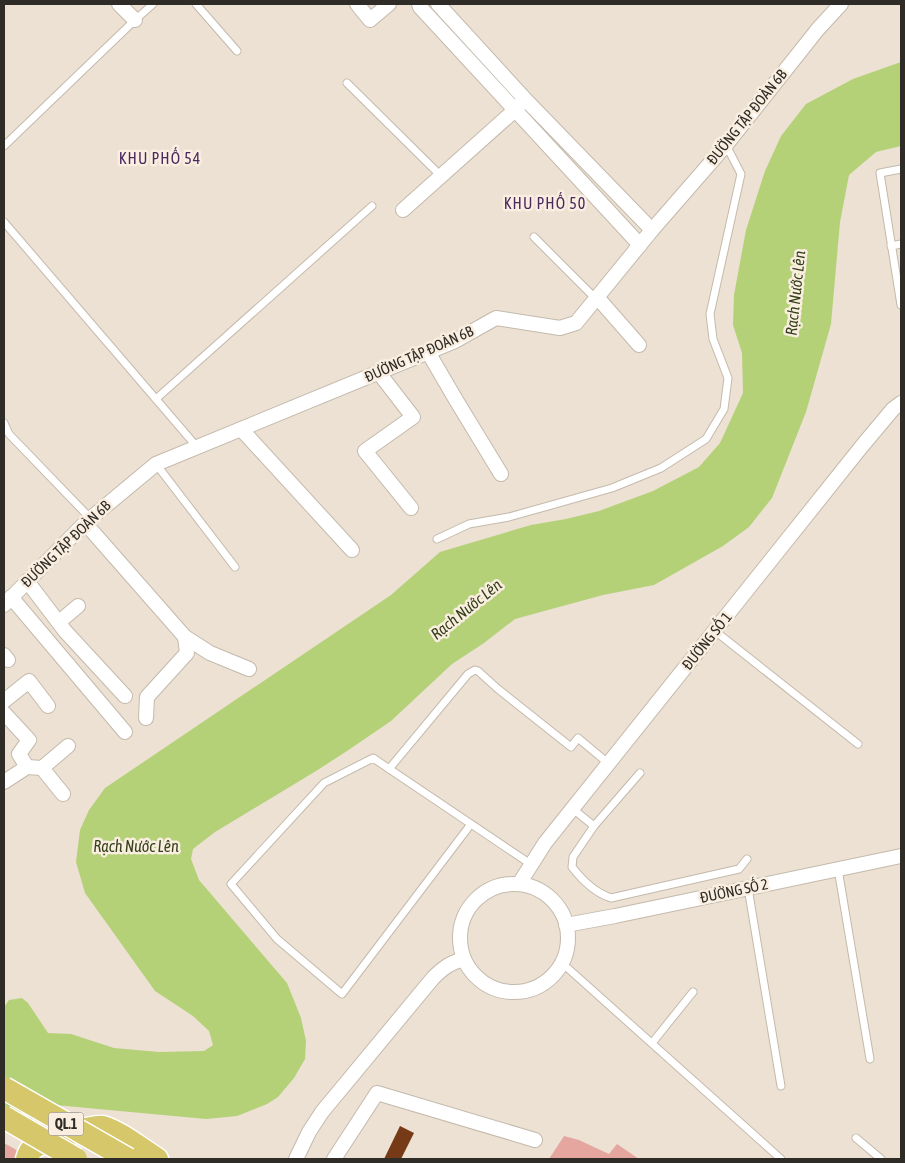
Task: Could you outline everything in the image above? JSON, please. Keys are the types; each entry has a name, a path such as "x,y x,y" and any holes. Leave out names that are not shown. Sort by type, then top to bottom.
{"highway":[{"name":"QL.1","path":"4,1088 128,1159"},
{"name":"QL.1","path":"4,1102 103,1159"},
{"name":"QL.1","path":"4,1117 76,1159"},
{"path":"27,1159 33,1148 54,1139 98,1126 113,1131 157,1159"},
{"name":"QL.1","path":"4,1134 48,1159"}],"street":[{"path":"119,4 135,20"},
{"path":"357,4 370,20 389,4"},
{"path":"419,4 640,245"},
{"path":"438,4 524,98 652,230"},
{"name":"ĐƯỜNG TẬP ĐOÀN 6B","path":"7,601 88,520 156,464 455,341 496,318 560,328 576,323 652,230 726,145 818,29 841,4"},
{"path":"403,210 515,110 524,98"},
{"path":"597,298 638,345"},
{"path":"428,352 501,474"},
{"path":"379,372 413,417 365,451 411,508"},
{"name":"ĐƯỜNG SỐ 1","path":"519,884 546,843 573,809 862,446 901,403"},
{"path":"241,429 352,550"},
{"path":"88,520 185,637 210,653 249,669"},
{"path":"27,581 58,622 126,696"},
{"path":"7,601 125,732"},
{"path":"58,622 78,606"},
{"path":"146,718 148,697 187,653 185,637"},
{"path":"4,702 28,682 48,706"},
{"path":"4,713 29,740 19,754 27,767"},
{"path":"4,782 27,767 42,768 68,746"},
{"path":"42,768 64,794"},
{"name":"ĐƯỜNG SỐ 2","path":"566,925 901,856"},
{"path":"508,884 519,884 536,889 551,898 564,917 566,925 568,940 566,952 556,973 537,987 526,991 503,992 492,988 473,974 462,954 461,930 469,908 476,899 491,890 508,884"},
{"path":"296,1159 309,1132 322,1112 433,978 444,967 464,959"},
{"path":"334,1159 377,1093 535,1140"}],"lane":[{"path":"4,146 153,4"},
{"path":"196,4 237,51"},
{"path":"347,84 441,176"},
{"path":"437,539 470,524 509,517 612,488 661,468 706,439 724,409 728,378 713,339 710,314 742,174 726,145"},
{"path":"901,169 880,173 901,306"},
{"path":"156,399 372,206"},
{"path":"4,222 197,447"},
{"path":"534,237 597,298"},
{"path":"892,246 901,244"},
{"path":"4,423 9,434 88,520"},
{"path":"156,464 235,567"},
{"path":"715,631 858,744"},
{"path":"389,769 468,674 475,670 571,747 578,738 610,764"},
{"path":"471,824 342,994 277,940 231,884 324,783 373,758 532,865"},
{"path":"640,773 594,826 573,856 572,867 585,881 603,895 611,898 740,869 747,859"},
{"path":"573,809 594,826"},
{"path":"838,869 870,1059"},
{"path":"748,888 781,1086"},
{"path":"562,963 781,1159"},
{"path":"652,1043 693,992"},
{"path":"856,1138 881,1159"}],"shaded area":[{"path":"564,1136 579,1140 609,1154 617,1144 639,1159 549,1159"},
{"path":"4,1143 22,1153 22,1159 4,1159"}],"water":[{"name":"Rạch Nước Lên","path":"901,62 901,146 876,152 849,175 840,222 831,324 806,412 772,498 749,527 723,546 654,585 603,595 515,619 484,643 452,664 391,721 316,771 215,832 193,849 191,859 199,880 287,983 301,1018 306,1041 305,1059 294,1078 278,1097 267,1104 237,1116 206,1119 55,1105 4,1116 4,1007 9,1000 22,998 28,1003 48,1033 71,1034 114,1048 159,1052 204,1051 213,1045 209,1031 193,1016 155,991 85,893 76,862 80,830 89,810 105,788 391,595 440,552 531,525 599,511 653,491 699,467 720,443 743,393 742,353 733,325 734,295 746,230 765,171 781,136 806,104 853,79"}],"building":[{"path":"400,1126 414,1133 401,1159 384,1159"}],"district":[{"name":"KHU PHỐ 54","path":"160,158"},
{"name":"KHU PHỐ 50","path":"545,203"}]}
